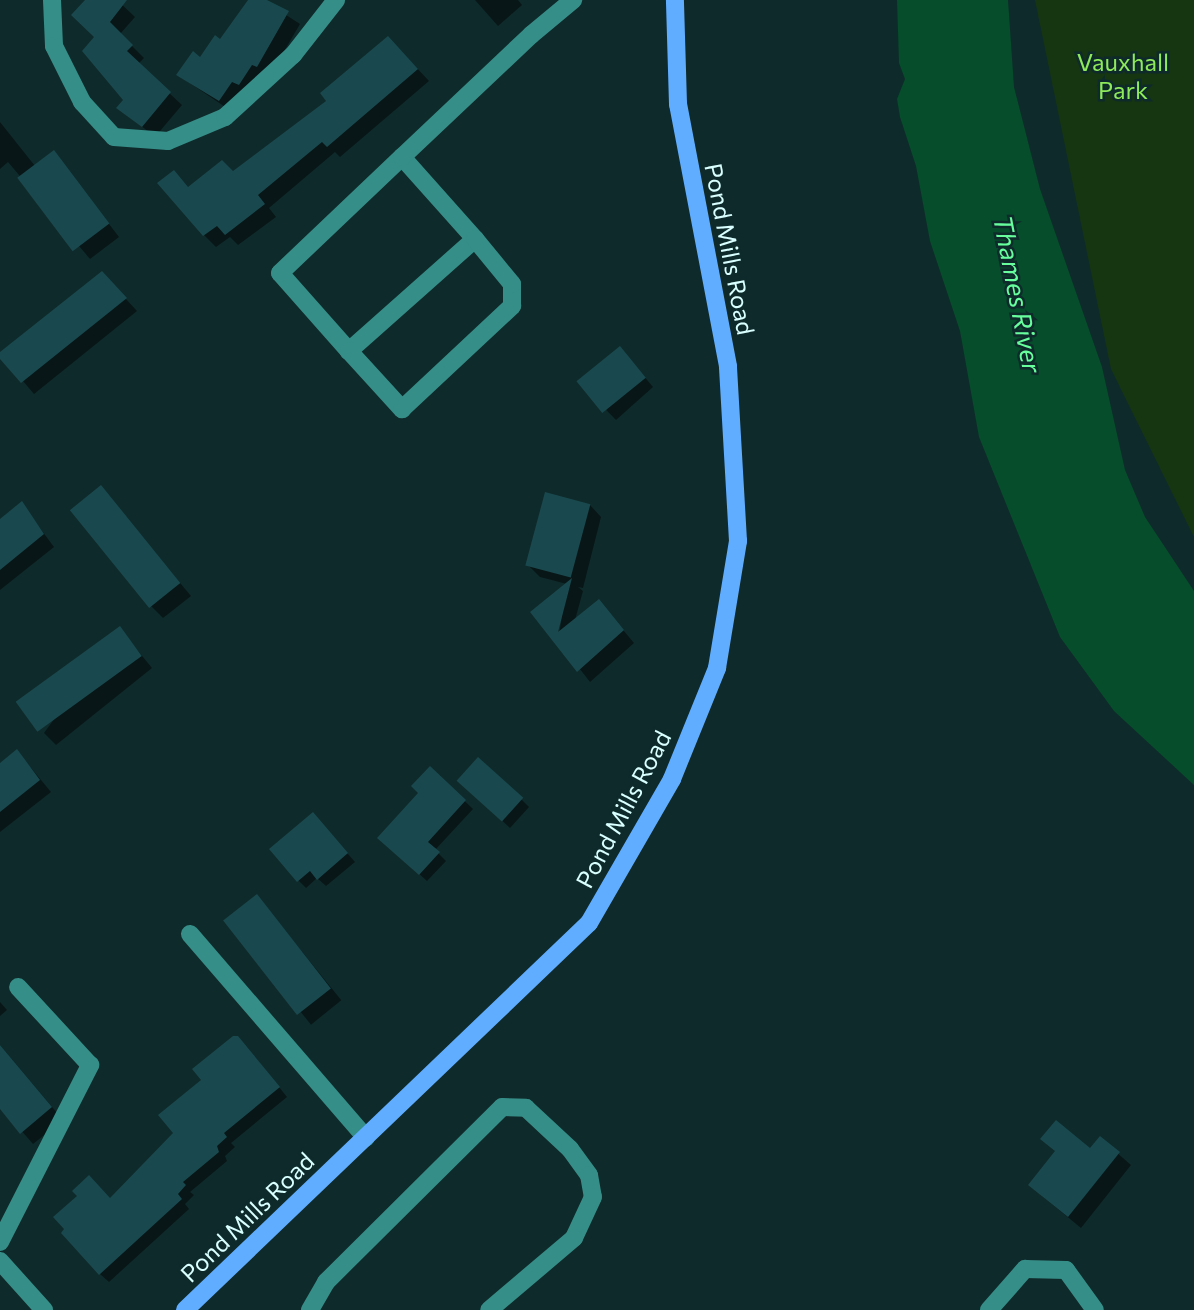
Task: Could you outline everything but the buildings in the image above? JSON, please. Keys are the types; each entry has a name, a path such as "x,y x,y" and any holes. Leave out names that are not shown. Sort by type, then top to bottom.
{"main road":[{"name":"Pond Mills Road","path":"185,1310 589,923 672,779 716,668 738,541 729,379 678,104 675,0"}],"street":[{"path":"52,0 54,46 82,102 114,137 167,141 225,117 293,55 336,0"},
{"path":"402,157 512,284 512,306 402,409 280,273 402,157 573,0"},
{"path":"349,352 475,239"},
{"path":"190,934 366,1138"},
{"path":"0,1242 90,1065 18,987"},
{"path":"310,1310 326,1282 502,1107 526,1108 570,1149 589,1175 593,1197 574,1238 489,1310"},
{"path":"0,1261 44,1310"},
{"path":"989,1310 1025,1269 1066,1270 1095,1310"}],"green space":[{"name":"Vauxhall Park","path":"1035,0 1194,0 1194,537 1111,369"}],"water":[{"name":"Thames River","path":"897,0 1008,0 1014,87 1040,189 1102,367 1125,470 1145,517 1194,591 1194,785 1114,711 1060,637 979,437 960,331 930,241 916,166 900,117 897,99 905,79 899,63"}]}
